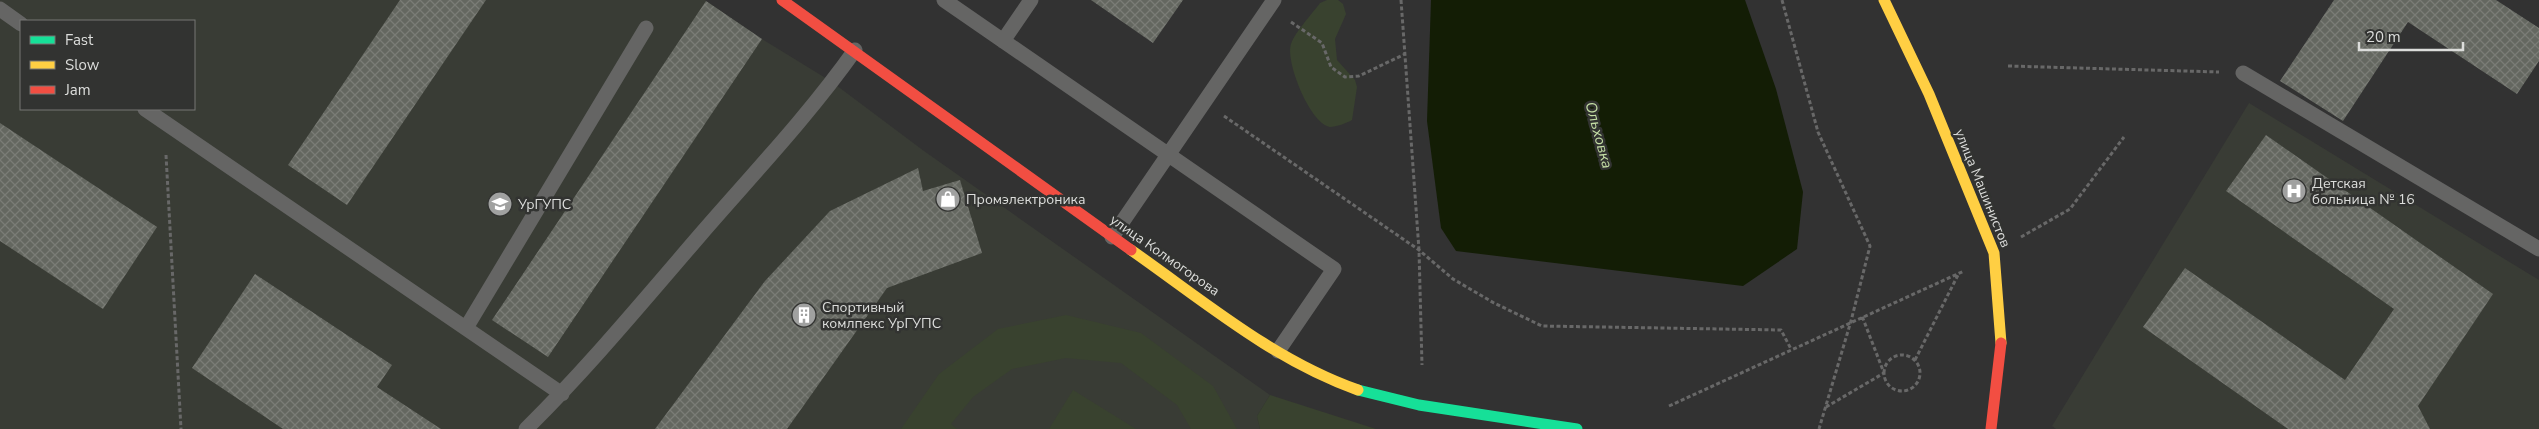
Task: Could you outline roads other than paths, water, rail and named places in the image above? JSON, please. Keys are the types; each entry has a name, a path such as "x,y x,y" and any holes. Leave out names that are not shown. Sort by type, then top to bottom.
{"street":[{"name":"улица Колмогорова","path":"782,0 855,50 1112,237 1278,351 1329,379 1405,402 1577,429"},
{"name":"улица Машинистов","path":"1884,0 1929,94 1994,253 2001,342 1994,418 1991,429"}],"lane":[{"path":"944,0 1334,269 1278,351"},
{"path":"1003,41 1031,0"},
{"path":"1112,237 1272,3"},
{"path":"0,9 20,23"},
{"path":"466,328 646,28"},
{"path":"526,429 562,394 832,82 855,50"},
{"path":"2243,73 2539,249"},
{"path":"146,110 562,394"}],"water":[{"name":"Ольховка","path":"1431,0 1745,0 1776,89 1803,192 1797,249 1743,286 1456,251 1441,228 1427,121"}],"place":[{"name":"Детская больница № 16","path":"2294,191"},
{"name":"Промэлектроника","path":"948,199"},
{"name":"УрГУПС","path":"500,204"},
{"name":"Спортивный комлпекс УрГУПС","path":"804,315"}]}
